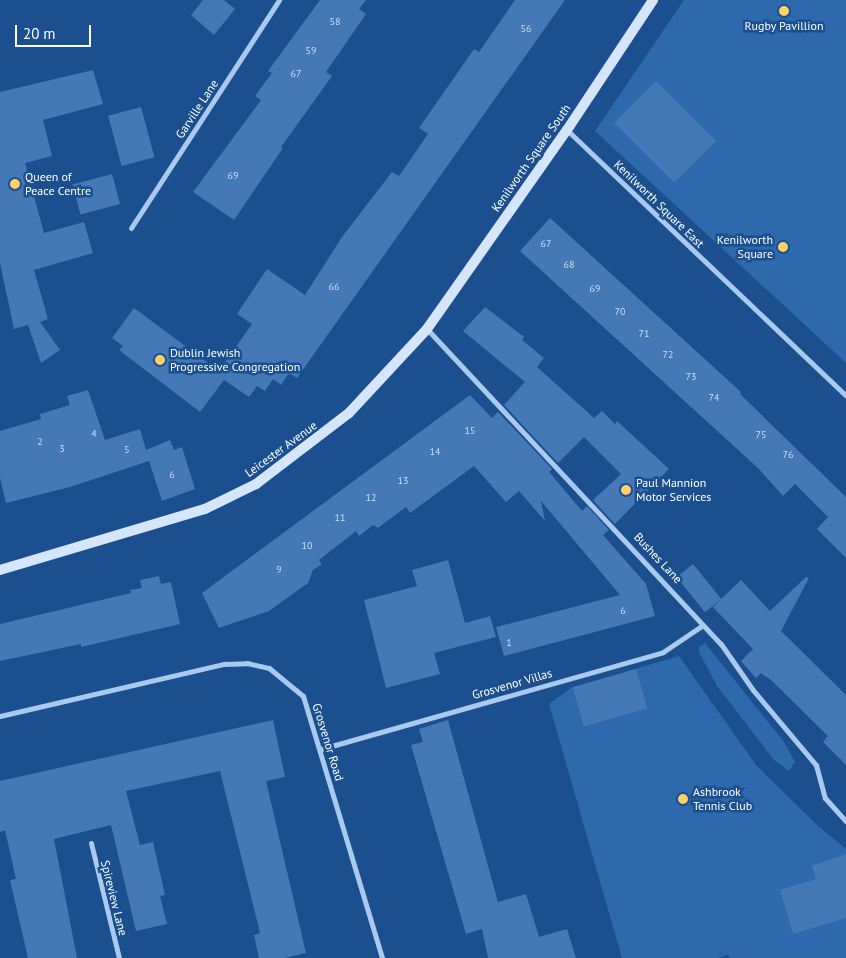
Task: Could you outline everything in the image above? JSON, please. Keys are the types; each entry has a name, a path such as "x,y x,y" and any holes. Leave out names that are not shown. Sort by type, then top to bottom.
{"street":[{"name":"Garville Lane","path":"131,228 279,0"},
{"name":"Kenilworth Square South","path":"427,329 567,130 653,0"},
{"name":"Kenilworth Square East","path":"567,130 846,396"},
{"name":"Leicester Avenue","path":"0,570 204,509 256,484 349,413 427,329"},
{"name":"Bushes Lane","path":"427,329 672,588 816,765 825,798 846,821"},
{"name":"Grosvenor Villas","path":"321,749 663,652 703,625"},
{"name":"Grosvenor Road","path":"0,716 224,664 247,663 269,668 303,696 321,749 382,958"},
{"name":"Spireview Lane","path":"91,843 119,958"}],"shaded area":[{"name":"Kenilworth Square","path":"684,0 846,0 846,363 595,131"},
{"path":"705,643 784,742 795,762 789,771 774,760 717,686 699,652 699,647"},
{"name":"Ashbrook Tennis Club","path":"679,656 756,765 818,826 846,849 846,958 730,958 728,955 718,958 622,958 549,704 571,688"}],"building":[{"path":"203,0 224,0 235,9 214,35 191,15"},
{"path":"320,0 366,0 359,9 366,14 326,72 332,76 281,147 283,148 234,220 193,192 261,100 255,96 272,73 268,71"},
{"path":"515,0 565,0 297,378 289,373 281,385 273,379 265,391 257,386 249,397 224,380 200,412 119,350 123,346 112,338 134,308 219,371 252,324 237,314 267,269 305,295 342,237 392,172 399,176 428,134 419,128 474,49 479,52"},
{"name":"Queen of Peace Centre","path":"93,70 103,104 43,120 52,156 25,163 44,233 84,222 93,253 34,270 48,319 40,322 60,350 41,363 28,325 14,329 0,263 0,92"},
{"path":"656,81 716,141 674,183 614,123"},
{"path":"141,107 154,157 122,166 108,116"},
{"path":"112,174 120,204 80,215 72,185"},
{"path":"550,218 741,392 740,394 846,497 846,558 817,529 828,517 795,484 783,496 759,469 520,251"},
{"path":"485,307 524,337 522,340 544,358 537,367 594,418 602,411 615,424 617,421 669,469 615,524 593,500 621,474 584,437 558,463 504,405 525,382 463,331"},
{"path":"88,390 105,440 140,429 146,450 170,440 174,450 182,447 195,489 162,501 149,461 70,487 6,503 0,478 0,431 41,419 40,414 70,405 67,396"},
{"path":"470,395 492,418 498,412 552,469 549,472 582,511 587,506 609,530 603,535 646,584 655,616 504,656 496,627 620,595 541,501 545,521 519,491 506,502 474,466 410,513 406,507 378,528 373,525 359,536 356,531 319,560 322,564 313,570 308,583 269,611 219,628 202,593"},
{"path":"448,560 465,623 490,616 496,637 434,653 440,674 386,688 364,600 417,586 412,570"},
{"path":"693,564 721,599 705,612 677,577"},
{"path":"159,576 161,584 171,582 180,624 81,647 81,644 0,661 0,624 131,593 130,590 142,588 140,580"},
{"path":"806,577 809,578 781,631 846,695 846,765 823,742 828,736 771,680 761,673 756,678 741,661 753,649 713,607 741,580 770,611"},
{"path":"636,669 647,708 584,727 573,687"},
{"path":"273,720 285,777 266,781 306,953 285,958 259,958 254,935 260,933 220,771 126,791 140,845 153,842 165,895 160,896 167,924 136,931 111,825 54,839 77,958 28,958 10,880 16,879 5,830 0,832 0,781"},
{"path":"448,720 498,902 526,894 539,937 567,929 576,958 488,958 482,929 466,934 411,745 423,742 419,729"},
{"path":"846,854 846,918 793,934 780,890 816,879 812,866"}],"place":[{"name":"Rugby Pavillion","path":"784,11"},
{"name":"Queen of Peace Centre","path":"15,184"},
{"name":"Kenilworth Square","path":"783,247"},
{"name":"Dublin Jewish Progressive Congregation","path":"160,360"},
{"name":"Paul Mannion Motor Services","path":"626,490"},
{"name":"Ashbrook Tennis Club","path":"683,799"}]}
